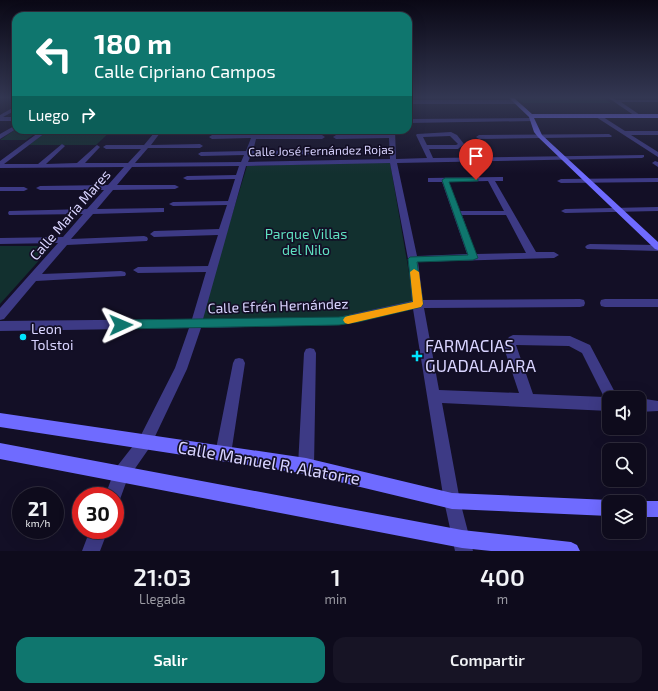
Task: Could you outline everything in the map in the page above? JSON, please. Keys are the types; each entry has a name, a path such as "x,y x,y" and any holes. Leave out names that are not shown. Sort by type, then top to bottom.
{"street":[{"path":"533,123 540,136 658,248"},
{"path":"607,123 658,155"},
{"path":"0,137 12,130"},
{"path":"622,133 658,133"},
{"path":"0,165 41,134"},
{"name":"Calle María Mares","path":"0,316 157,134"},
{"path":"212,134 322,137"},
{"path":"116,487 121,475 145,442 180,369 196,324 239,177 243,164 249,153 254,134"},
{"path":"336,137 378,134"},
{"path":"392,134 393,160 413,259 418,304 452,501 463,545"},
{"path":"426,147 458,146 462,144 455,136 451,134 419,135 431,160"},
{"path":"479,137 608,136"},
{"path":"39,166 62,146"},
{"path":"106,147 200,146"},
{"path":"78,166 97,147"},
{"path":"201,154 330,152"},
{"name":"Calle José Fernández Rojas","path":"0,165 130,166 642,156"},
{"path":"187,178 239,177"},
{"path":"431,180 500,179"},
{"path":"445,180 473,258"},
{"path":"491,180 533,256"},
{"path":"562,181 658,180"},
{"path":"40,188 175,187"},
{"path":"0,189 24,189"},
{"path":"173,204 232,203"},
{"path":"565,211 658,209"},
{"path":"12,213 161,210"},
{"path":"457,213 510,213"},
{"path":"154,234 223,232"},
{"path":"0,241 144,239"},
{"path":"590,247 658,248"},
{"path":"413,259 554,255"},
{"path":"138,270 212,270"},
{"path":"33,278 121,274"},
{"name":"Calle Efrén Hernández","path":"0,326 196,324 348,320 418,304 580,303"},
{"path":"605,303 658,303"},
{"path":"528,400 509,345 510,341 516,339 562,340 578,344 586,349 607,391"},
{"path":"306,466 310,353"},
{"path":"224,454 239,363"},
{"path":"434,396 602,404"},
{"path":"646,405 655,406"},
{"name":"Calle Manuel R. Alatorre","path":"0,420 306,466 452,501 602,508"},
{"path":"0,451 463,545 571,551"},
{"path":"646,509 658,510"},
{"path":"91,551 96,539"}],"green space":[{"path":"12,132 12,134 34,134 26,140 0,140"},
{"path":"44,134 108,134 96,145 29,145"},
{"name":"Parque Villas del Nilo","path":"390,162 414,302 351,319 199,322 247,166"},
{"path":"0,246 52,246 0,304"}],"slow traffic":[{"path":"348,320 418,304 414,272"}],"place":[{"name":"Leon Tolstoi","path":"23,337"},
{"name":"FARMACIAS GUADALAJARA","path":"417,356"}],"route":[{"path":"121,325 339,321 418,304 413,259 473,258 445,180 476,180"}]}
